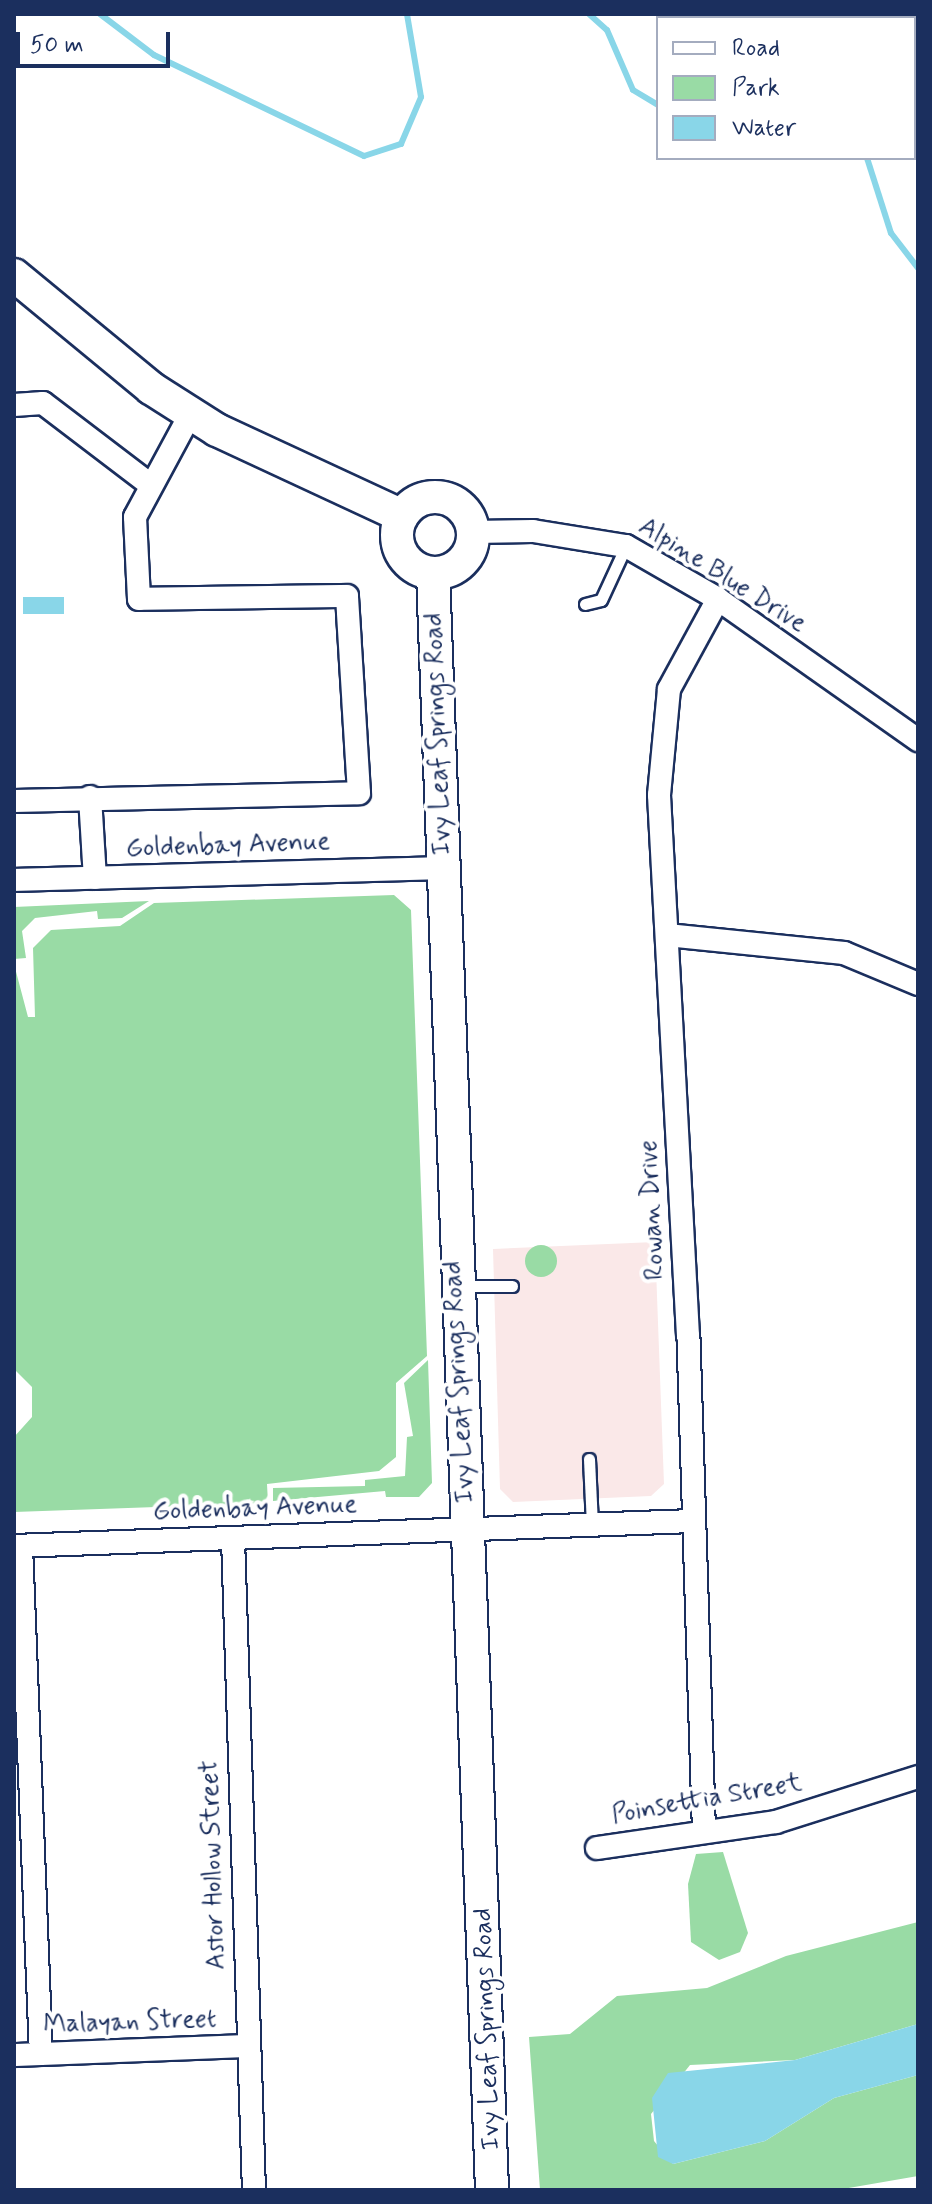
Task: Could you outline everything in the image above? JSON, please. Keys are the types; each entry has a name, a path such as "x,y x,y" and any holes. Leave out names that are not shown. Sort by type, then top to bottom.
{"street":[{"path":"14,275 191,413 402,516"},
{"path":"14,405 43,403 148,483"},
{"path":"14,801 359,793 347,596 139,599 135,517 148,483 191,413"},
{"path":"443,498 466,514 473,532 459,565 433,573 416,569 399,549 402,516 416,502 443,498"},
{"name":"Alpine Blue Drive","path":"473,532 549,532 626,546 718,599 918,740"},
{"name":"Ivy Leaf Springs Road","path":"433,573 453,1286 483,1528 492,2190"},
{"name":"Rowan Drive","path":"704,1832 660,728 685,650 718,599"},
{"path":"90,797 95,878"},
{"name":"Goldenbay Avenue","path":"14,880 443,868"},
{"path":"667,935 844,953 918,984"},
{"name":"Goldenbay Avenue","path":"18,1546 691,1521"},
{"name":"Astor Hollow Street","path":"233,1538 254,2190"},
{"path":"18,1546 41,2054"},
{"name":"Poinsettia Street","path":"597,1848 776,1822 918,1777"},
{"name":"Malayan Street","path":"14,2055 248,2046"}],"lane":[{"path":"585,604 601,600 626,546"},
{"path":"453,1286 512,1286"},
{"path":"589,1459 592,1524"}],"shaded area":[{"path":"655,1242 664,1484 651,1496 513,1502 500,1489 493,1249"}],"green space":[{"path":"394,895 411,910 427,1356 396,1383 396,1457 379,1471 267,1484 268,1503 14,1512 14,1437 32,1417 32,1387 14,1369 14,964 28,1017 35,1017 33,948 51,930 120,926 154,903"},
{"path":"149,901 122,918 98,919 97,911 35,918 22,931 26,958 14,959 14,907"},
{"path":"541,1245 553,1249 557,1261 553,1273 541,1277 529,1273 525,1261 529,1249"},
{"path":"428,1360 432,1483 419,1497 386,1497 385,1491 273,1501 273,1488 365,1486 365,1480 405,1476 407,1437 413,1436 404,1383"},
{"path":"723,1852 748,1933 740,1952 719,1960 691,1942 688,1884 696,1854"},
{"path":"918,1922 918,2024 795,2060 690,2065 651,2114 654,2141 673,2164 765,2141 834,2098 918,2075 918,2176 837,2190 540,2190 529,2037 570,2034 617,1996 707,1988 786,1956"}],"water":[{"path":"23,597 64,597 64,614 23,614"},
{"path":"918,2024 918,2075 834,2098 765,2141 673,2164 658,2157 652,2098 668,2073 795,2060"}],"waterway":[{"path":"100,14 154,55 364,156 401,144 421,97 407,14"},
{"path":"589,14 607,30 633,90 656,104"},
{"path":"868,160 891,233 918,268"}]}
